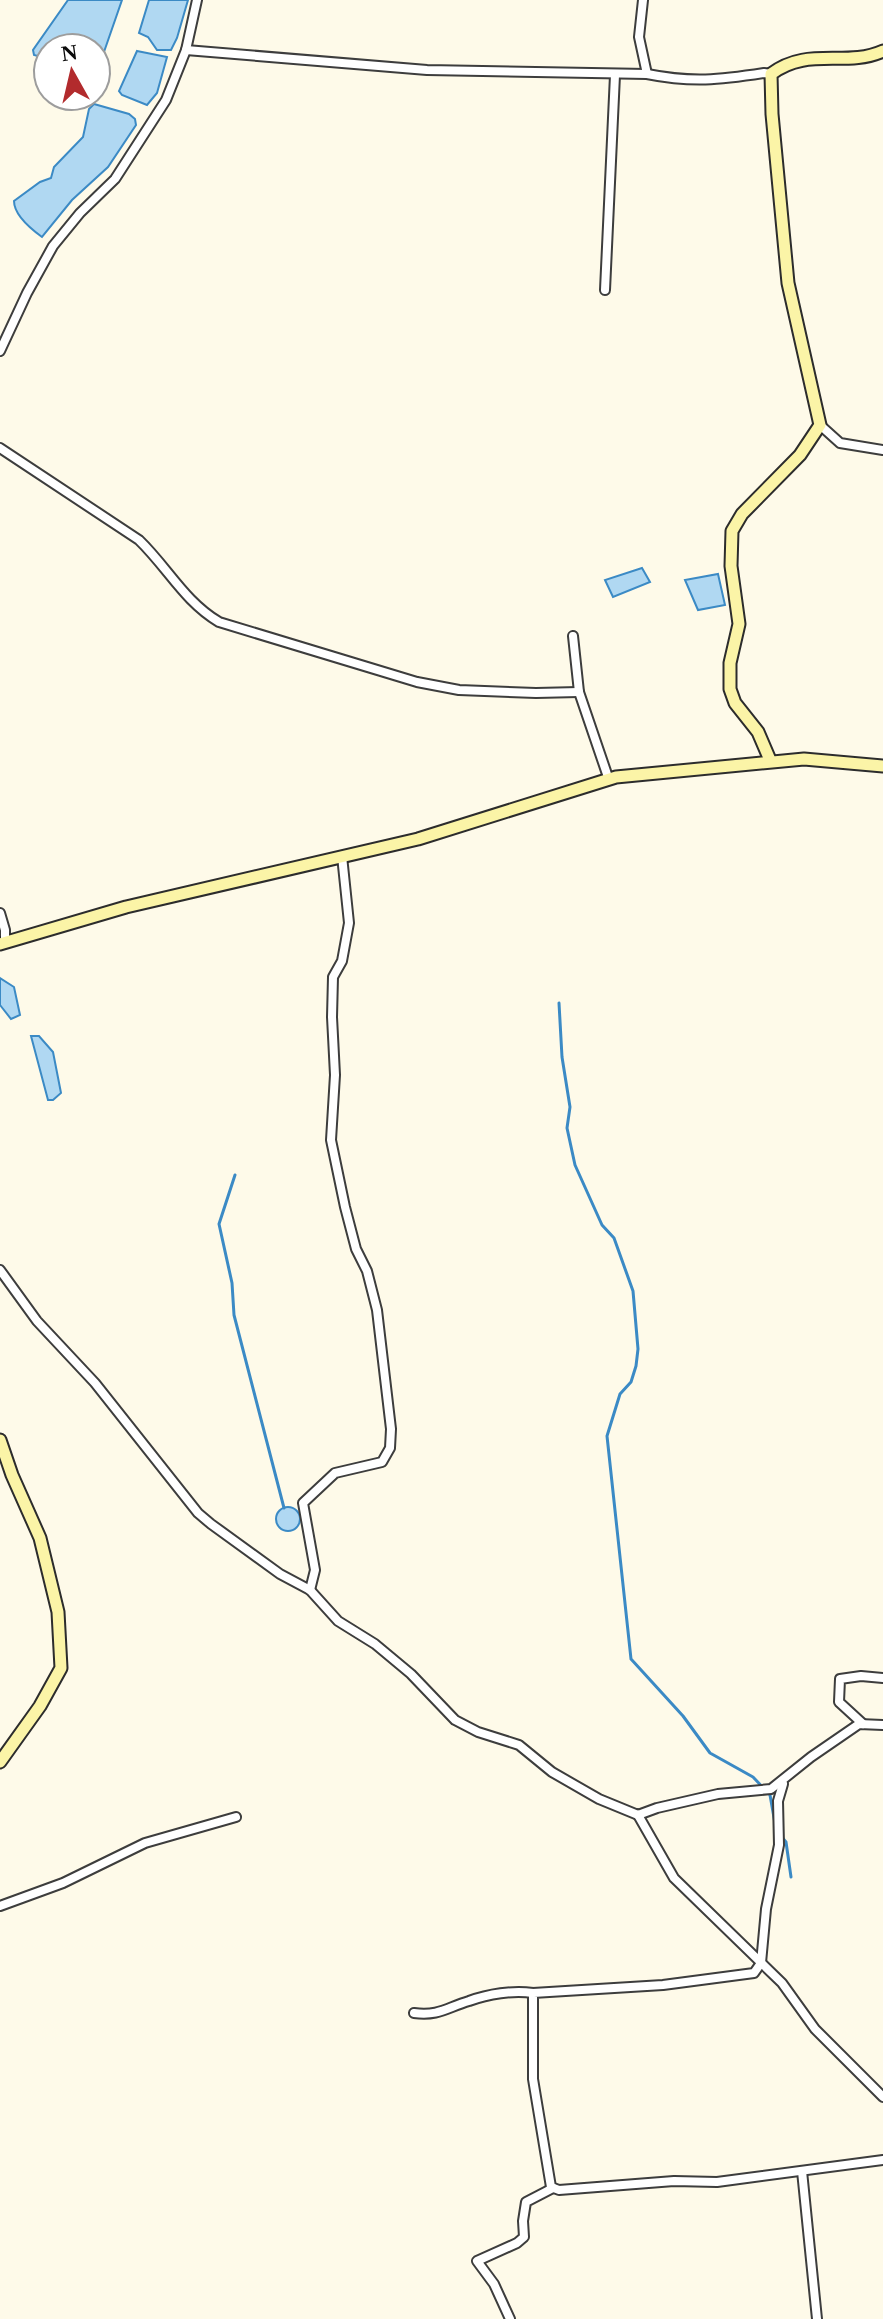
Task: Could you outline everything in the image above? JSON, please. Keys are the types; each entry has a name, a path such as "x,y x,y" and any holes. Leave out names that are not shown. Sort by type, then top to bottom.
{"street":[{"path":"0,351 53,246 127,163 166,100 186,50 197,0"},
{"path":"643,0 639,37 647,74"},
{"path":"186,50 427,70 647,74 703,82 771,74 783,65 800,60 861,58 883,51"},
{"path":"771,74 788,283 820,425 840,443 883,450"},
{"path":"605,290 615,75"},
{"path":"770,760 758,732 735,703 730,689 730,663 739,624 731,566 732,531 742,514 800,455 820,425"},
{"path":"0,448 139,540 156,556 184,595 219,622 404,678 445,687 522,693 579,692"},
{"path":"573,636 579,692 609,780"},
{"path":"0,913 3,943 126,907 418,839 609,780 770,760 804,759 883,766"},
{"path":"310,1590 315,1576 303,1503 335,1473 382,1462 390,1448 391,1429 373,1297 345,1207 331,1140 335,1075 333,977 342,961 349,923 342,856"},
{"path":"0,1270 37,1321 95,1383 198,1513 280,1574 310,1590 338,1621 375,1644 411,1674 455,1720 478,1732 519,1745 552,1772 599,1799 638,1815 674,1878 782,1983 825,2040 883,2097"},
{"path":"0,1440 40,1538 58,1612 61,1668 40,1706 0,1762"},
{"path":"863,1724 839,1702 840,1679 861,1676 883,1678"},
{"path":"638,1815 718,1794 771,1789 859,1724 883,1725"},
{"path":"414,2013 432,2015 474,1999 522,1992 723,1979 754,1973 761,1963 766,1909 780,1840 778,1801 786,1779"},
{"path":"0,1906 63,1883 145,1843 236,1817"},
{"path":"533,1993 534,2089 553,2188"},
{"path":"510,2319 494,2284 477,2261 524,2237 526,2202 553,2188 717,2182 883,2160"},
{"path":"802,2171 817,2319"}],"water":[{"path":"68,0 122,0 111,32 46,32"},
{"path":"149,0 188,0 171,50 157,50 148,37 139,33"},
{"path":"137,51 167,57 157,93 147,105 119,91"},
{"path":"112,109 135,119 136,125 108,167 72,200 42,237 20,216 14,201 40,182 51,178 54,167 83,137 88,112 112,112"},
{"path":"642,568 650,582 613,597 605,580"},
{"path":"718,574 725,605 698,610 685,580"},
{"path":"0,978 14,987 20,1015 11,1019 0,1005"},
{"path":"31,1036 39,1036 53,1052 61,1093 53,1100 48,1100"},
{"path":"288,1507 299,1514 300,1519 293,1530 288,1531 277,1524 276,1519 283,1508"}],"waterway":[{"path":"559,1003 562,1057 570,1107 567,1128 575,1165 602,1225 614,1238 633,1291 638,1349 636,1366 631,1382 620,1394 607,1436 631,1659 683,1716 710,1753 753,1777 770,1795 776,1829"},
{"path":"235,1175 219,1224 232,1283 234,1315 284,1508"},
{"path":"780,1835 786,1842 791,1877"}]}
